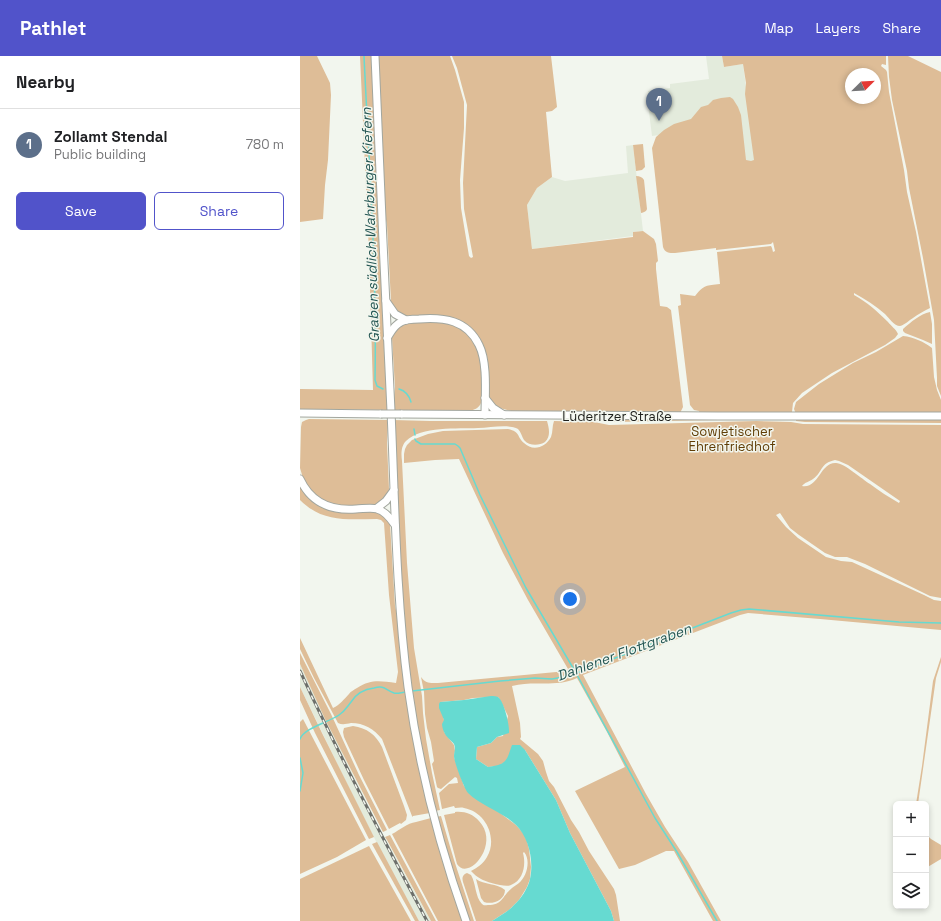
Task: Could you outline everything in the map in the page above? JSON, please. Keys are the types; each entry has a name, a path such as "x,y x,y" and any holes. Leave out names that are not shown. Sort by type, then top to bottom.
{"main road":[{"path":"375,56 399,599 408,686 422,769 432,810 446,860 466,921"},
{"path":"386,301 395,314 406,320"},
{"path":"387,338 395,326 400,322 406,320 432,318 445,319 457,323 470,332 478,342 484,357 484,415"},
{"path":"485,398 493,408 504,415"},
{"name":"Lüderitzer Straße","path":"300,413 941,416"},
{"path":"300,479 304,487 317,500 327,506 345,510 377,508 386,501 394,490"},
{"path":"377,508 388,515 396,525"}],"shaded area":[{"path":"706,56 722,56 724,67 743,64 756,162 742,164 736,125 652,136 647,96 649,96 648,91 670,88 670,84 709,79"},
{"path":"633,145 643,231 633,232 633,236 532,249 527,205 537,188 552,177 565,181 628,173 626,146"},
{"path":"300,664 378,825 431,921 419,921 386,861 300,687"}],"green space":[{"path":"300,56 317,56 330,83 331,95 323,219 300,222"},
{"path":"360,56 372,56 388,410 300,409 300,389 373,390 369,253"},
{"path":"377,56 450,56 464,102 464,128 460,180 461,208 469,256 471,258 473,257 464,209 463,183 467,105 457,68 452,56 551,56 557,107 552,111 546,112 552,177 537,188 527,205 532,249 633,237 633,232 643,231 654,239 658,261 656,263 656,269 660,306 667,307 671,310 683,407 680,413 644,413 642,411 636,413 511,411 496,407 489,398 487,358 485,351 457,320 434,315 407,316 401,315 396,311 391,301"},
{"path":"722,56 886,56 886,65 882,64 881,66 887,72 889,92 907,192 930,308 904,325 898,326 878,308 854,293 854,295 868,304 895,329 898,334 895,338 885,345 832,373 802,393 793,403 791,413 749,414 747,412 700,414 699,411 694,410 690,405 678,306 681,305 680,294 695,296 706,286 720,284 717,252 771,246 773,252 775,251 773,242 771,244 716,250 716,248 671,253 665,250 663,247 652,148 656,137 664,130 674,124 691,119 701,107 708,105 713,100 730,97 738,107 741,115 746,160 754,160 745,94 746,83 743,64 724,67"},
{"path":"888,56 908,56 941,72 941,396 937,386 934,320 907,171 892,100"},
{"path":"643,144 645,167 642,170 636,171 633,145"},
{"path":"636,176 641,177 644,180 647,209 641,213"},
{"path":"930,312 932,324 932,344 903,331 903,329 916,319"},
{"path":"431,321 446,323 460,328 471,337 478,349 482,368 482,400 477,408 471,411 393,410 395,387 392,338 394,332 397,328 407,323"},
{"path":"903,336 919,340 932,348 934,377 941,400 941,414 796,414 794,409 796,402 819,384 853,363 876,352"},
{"path":"613,418 718,419 718,420 613,422"},
{"path":"309,419 388,420 387,443 389,489 388,493 378,504 365,506 336,506 321,500 310,490 303,478 300,468 301,427 302,422"},
{"path":"796,419 941,419 941,423 805,422 796,421"},
{"path":"393,420 547,421 549,429 547,440 537,445 526,442 518,429 504,426 440,429 430,431 413,436 404,443 402,448 407,563 414,648 422,696 426,739 440,810 435,811 421,749 410,683 403,610"},
{"name":"Sowjetischer Ehrenfriedhof","path":"554,421 594,422 609,425 756,421 791,422 803,424 941,425 941,598 930,596 865,564 847,557 835,557 825,553 790,528 780,513 776,515 798,538 826,557 852,562 934,600 941,601 941,630 748,613 583,675 646,794 688,862 721,921 713,921 674,851 666,851 635,865 619,869 575,791 625,767 577,678 561,683 520,684 512,686 520,723 520,739 538,754 543,761 549,781 554,787 589,851 614,889 620,921 614,921 611,911 570,833 556,800 525,750 499,766 488,767 476,759 477,747 491,743 497,737 503,736 508,716 498,697 440,702 444,720 444,732 454,745 454,757 464,786 516,825 524,834 529,849 531,867 530,879 519,900 509,910 492,921 476,921 463,882 463,876 467,873 471,875 478,898 483,905 493,905 500,902 513,887 522,880 528,863 524,852 524,867 521,876 515,883 508,886 484,880 471,871 480,866 487,857 490,850 490,834 484,820 472,810 455,808 454,806 442,809 439,793 449,784 458,783 457,778 455,777 441,789 437,787 432,764 434,761 427,728 424,692 421,677 426,682 438,683 567,671 568,669 503,553 459,459 404,463 404,454 407,445 412,440 428,434 443,431 508,429 515,431 522,441 528,446 535,448 543,446 549,440 552,433","holes":["830,461 839,461 848,465 900,501 899,503 848,468 836,463 826,467 812,484 802,486 812,480 824,465"]},
{"path":"300,486 313,501 324,508 344,513 378,512 381,513 390,524 395,606 430,813 412,816 382,739 379,735 368,727 360,724 338,723 300,649 300,638 333,708 340,704 352,691 367,683 380,681 396,683 398,672 389,595 384,523 377,519 336,518 318,513 300,500"},
{"path":"300,653 387,830 383,832 325,719 300,664"},
{"path":"941,657 936,678 918,801 916,801 922,766 933,681"},
{"path":"300,687 374,837 369,839 315,733 300,700"},
{"path":"303,719 366,840 337,857 300,874 300,722"},
{"path":"353,726 367,730 377,739 382,747 407,815 406,820 401,824 400,823 389,829 364,780 344,737 344,728"},
{"path":"462,812 474,816 485,830 485,849 475,864 468,868 462,868 457,864 444,815"},
{"path":"441,816 474,921 469,921 459,893 436,817"},
{"path":"431,818 463,921 438,921 392,834 410,824"},
{"path":"390,835 436,921 431,921 385,837"},
{"path":"929,837 941,845 941,859 929,866"},
{"path":"377,842 419,921 415,921 372,844"},
{"path":"369,846 411,921 300,921 300,879"},
{"path":"476,879 505,890 503,897 495,902 484,902 481,898"}],"water":[{"path":"491,696 498,697 502,703 508,720 509,733 497,737 491,743 477,747 476,759 488,767 494,766 499,765 507,759 512,745 520,745 525,750 556,800 570,833 611,911 614,921 492,921 512,907 526,890 531,872 531,857 524,836 516,825 505,816 473,798 466,790 456,764 454,744 443,730 442,724 444,720 439,708 440,702"}],"waterway":[{"name":"Graben südlich Wahrburger Kiefern","path":"364,56 374,258 375,380 377,386 383,389"},
{"name":"Graben südlich Wahrburger Kiefern","path":"399,389 407,394 411,402"},
{"name":"Graben südlich Wahrburger Kiefern","path":"414,429 415,435"},
{"name":"Graben südlich Wahrburger Kiefern","path":"415,439 421,444 455,444 460,448 480,495 526,588 576,673 655,818 677,852 717,921"},
{"name":"Dahlener Flottgraben","path":"412,691 500,681 535,678 552,679 569,676 741,610 749,609 899,622 941,623"},
{"name":"Dahlener Flottgraben","path":"300,739 302,735 311,728 335,718 346,709 358,694 364,691 380,687 394,693 406,692"},
{"name":"Dahlener Flottgraben","path":"300,758 303,773 300,791"}],"railway":[{"path":"300,671 346,766 427,921"}],"place":[{"name":"Zollamt Stendal","path":"659,121"}]}
